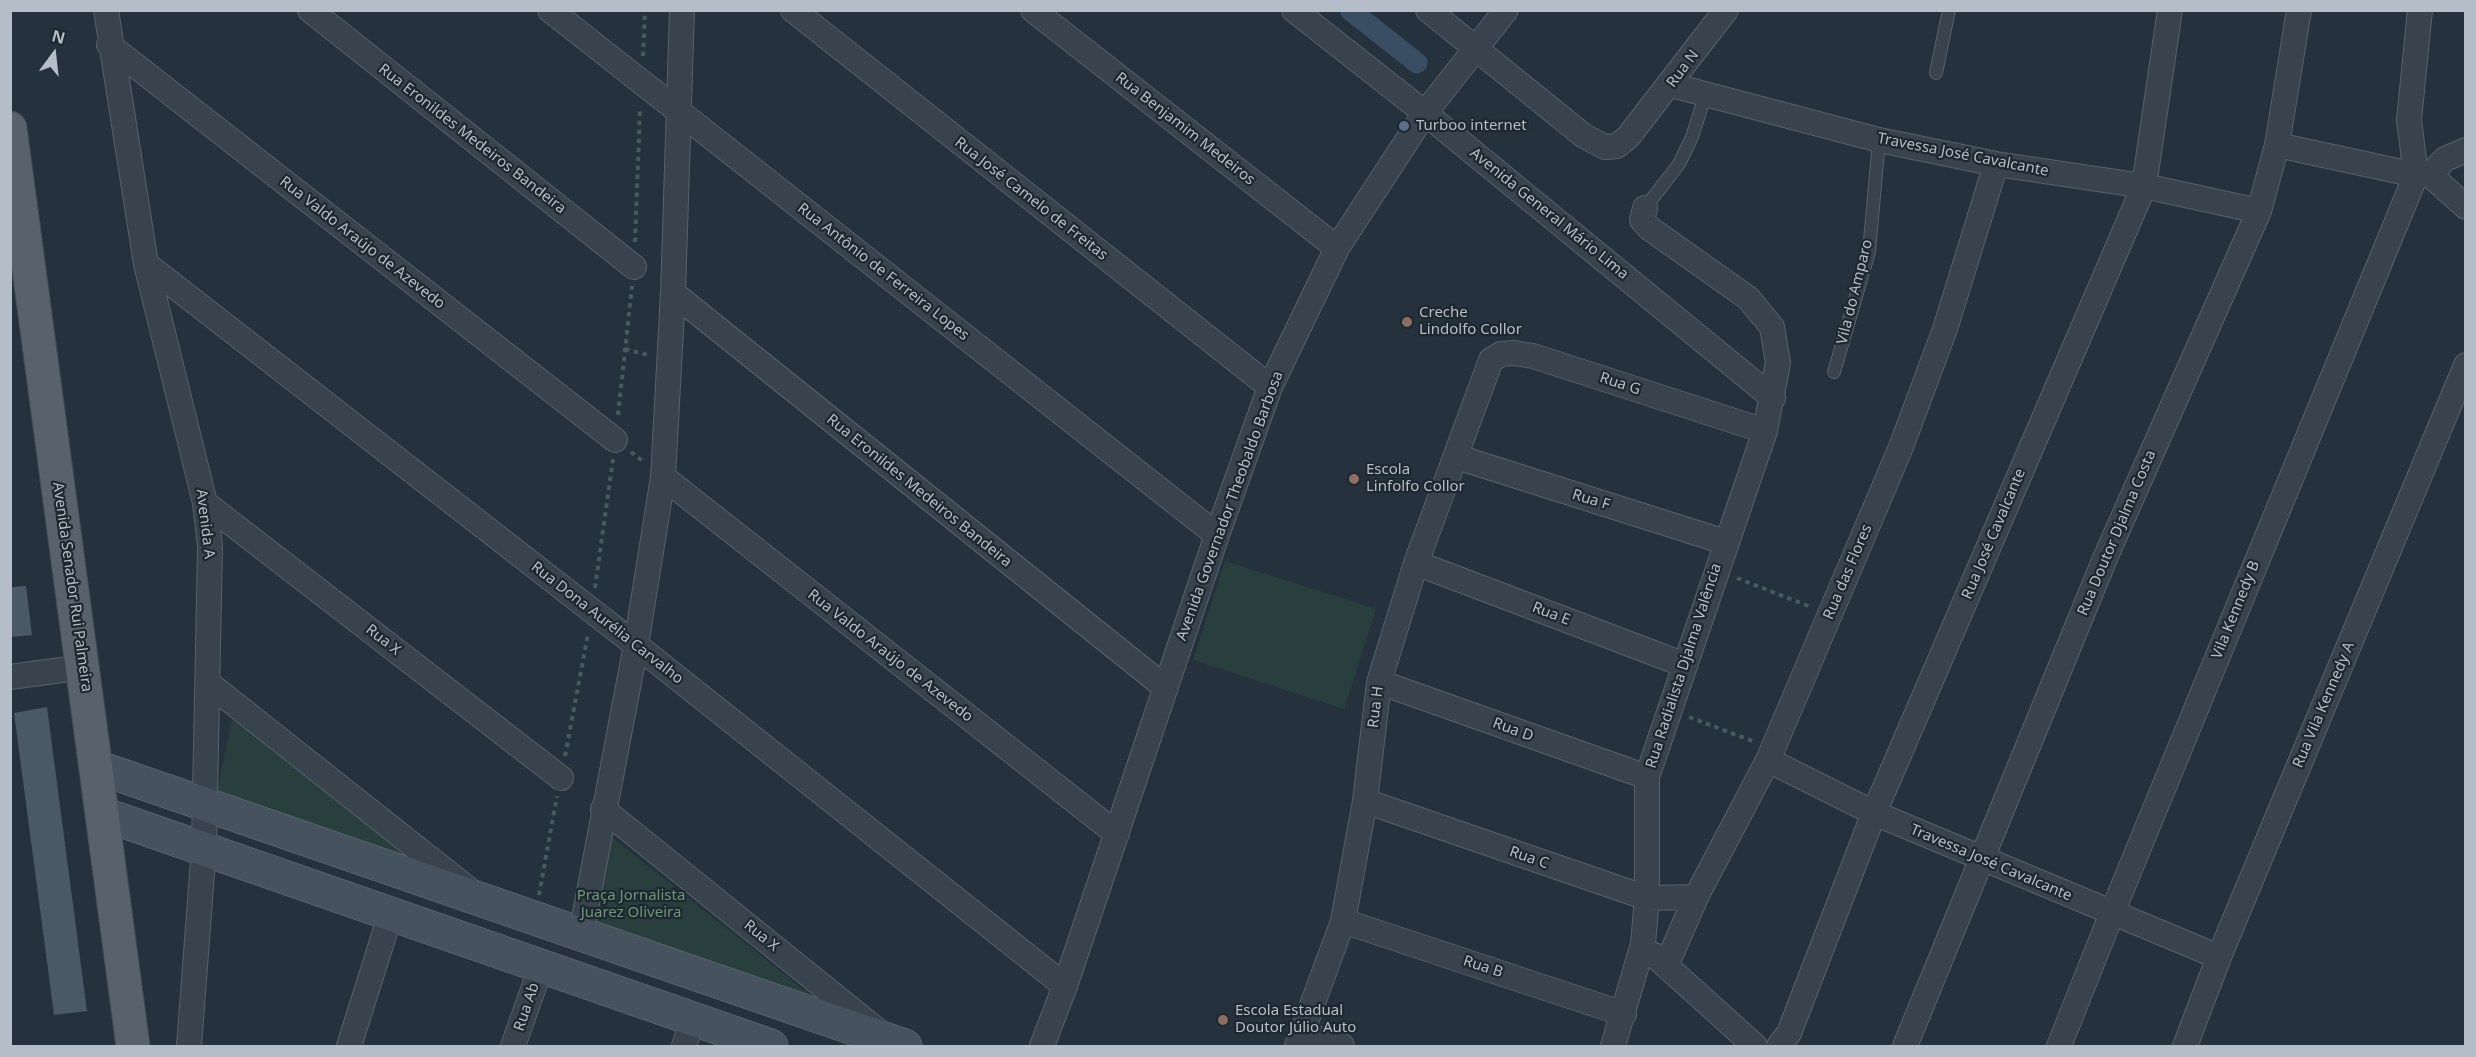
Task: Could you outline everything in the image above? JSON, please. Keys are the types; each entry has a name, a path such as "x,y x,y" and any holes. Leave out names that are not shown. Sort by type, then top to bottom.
{"main road":[{"name":"Avenida Senador Rui Palmeira","path":"10,128 133,1047"}],"street":[{"name":"Avenida A","path":"106,10 109,45 146,264 205,503 210,546 206,804 189,1047"},
{"name":"Rua Eronildes Medeiros Bandeira","path":"310,10 634,267"},
{"name":"Rua Antônio de Ferreira Lopes","path":"550,10 1217,534"},
{"path":"581,934 636,645 663,477 673,293 682,10"},
{"name":"Rua José Camelo de Freitas","path":"793,10 1270,387"},
{"name":"Rua Benjamim Medeiros","path":"1033,10 1337,248"},
{"name":"Avenida General Mário Lima","path":"1294,10 1428,110 1773,398"},
{"path":"1428,10 1468,59"},
{"name":"Avenida Governador Theobaldo Barbosa","path":"1042,1047 1117,834 1217,534 1270,387 1337,248 1428,110 1506,10"},
{"name":"Rua N","path":"1468,59 1595,144 1605,147 1617,146 1671,85 1726,10"},
{"name":"Rua José Cavalcante","path":"1779,1047 1789,1033 1874,813 2144,186 2170,10"},
{"name":"Rua Doutor Djalma Costa","path":"1905,1047 2106,556 2259,211 2277,145 2299,10"},
{"path":"2420,10 2409,120 2423,175"},
{"name":"Rua Valdo Araújo de Azevedo","path":"109,45 615,440"},
{"name":"Travessa José Cavalcante","path":"1671,85 1879,140 1996,164 2144,186 2259,211"},
{"path":"2277,145 2423,175 2466,207"},
{"path":"2423,175 2445,159 2466,150"},
{"name":"Rua das Flores","path":"1666,966 1696,897 1770,754 1901,447 1945,329 1996,164"},
{"name":"Vila Kennedy B","path":"2059,1047 2112,913 2423,175"},
{"name":"Rua Radialista Djalma Valência","path":"1613,1047 1643,944 1647,898 1647,777 1725,542 1765,431 1778,363 1772,327 1748,298 1649,228 1642,220 1645,208"},
{"name":"Rua Dona Aurélia Carvalho","path":"146,264 636,645 1065,986"},
{"name":"Rua Eronildes Medeiros Bandeira","path":"673,293 1166,688"},
{"name":"Rua G","path":"1484,375 1491,360 1501,354 1514,353 1533,356 1765,431"},
{"name":"Rua Vila Kennedy A","path":"2185,1047 2219,957 2466,365"},
{"name":"Rua H","path":"1300,1040 1343,921 1365,801 1379,682 1416,563 1457,457 1484,375"},
{"name":"Rua F","path":"1457,457 1725,542"},
{"name":"Rua Valdo Araújo de Azevedo","path":"663,477 1117,834"},
{"name":"Rua X","path":"205,503 561,778"},
{"name":"Rua E","path":"1416,563 1685,665"},
{"path":"10,677 83,667"},
{"path":"208,682 482,901"},
{"name":"Rua D","path":"1379,682 1647,777"},
{"name":"Travessa José Cavalcante","path":"1770,754 1874,813 1981,860 2219,957"},
{"path":"97,767 898,1044"},
{"name":"Rua C","path":"1365,801 1647,898 1696,897"},
{"name":"Rua X","path":"603,809 898,1044"},
{"path":"103,814 204,847 541,966 688,1033 771,1047"},
{"path":"349,1047 391,913"},
{"name":"Rua B","path":"1343,921 1624,1014"},
{"path":"1643,944 1755,1047"},
{"name":"Rua Ab","path":"513,1047 541,966"},
{"path":"1300,1040 1342,1047"}],"lane":[{"path":"1936,73 1949,10"},
{"path":"1645,208 1679,164 1692,137 1706,96"},
{"name":"Vila do Amparo","path":"1834,372 1869,252 1879,140"}],"path":[{"path":"534,919 592,612 615,440 634,267 645,10"},
{"path":"615,440 663,477"},
{"path":"1716,570 1830,614"},
{"path":"1670,710 1770,754"}],"green space":[{"path":"1225,561 1376,609 1344,709 1193,660"},
{"path":"233,713 448,884 215,801"},
{"name":"Praça Jornalista Juarez Oliveira","path":"603,830 848,1025 583,931"}],"building":[{"path":"26,586 32,635 10,637 10,587"},
{"path":"47,707 87,1011 54,1015 14,713"}],"waterway":[{"path":"1350,10 1417,63"}],"place":[{"name":"Turboo internet","path":"1404,126"},
{"name":"Creche Lindolfo Collor","path":"1407,322"},
{"name":"Escola Linfolfo Collor","path":"1354,479"},
{"name":"Escola Estadual Doutor Júlio Auto","path":"1223,1020"}]}
